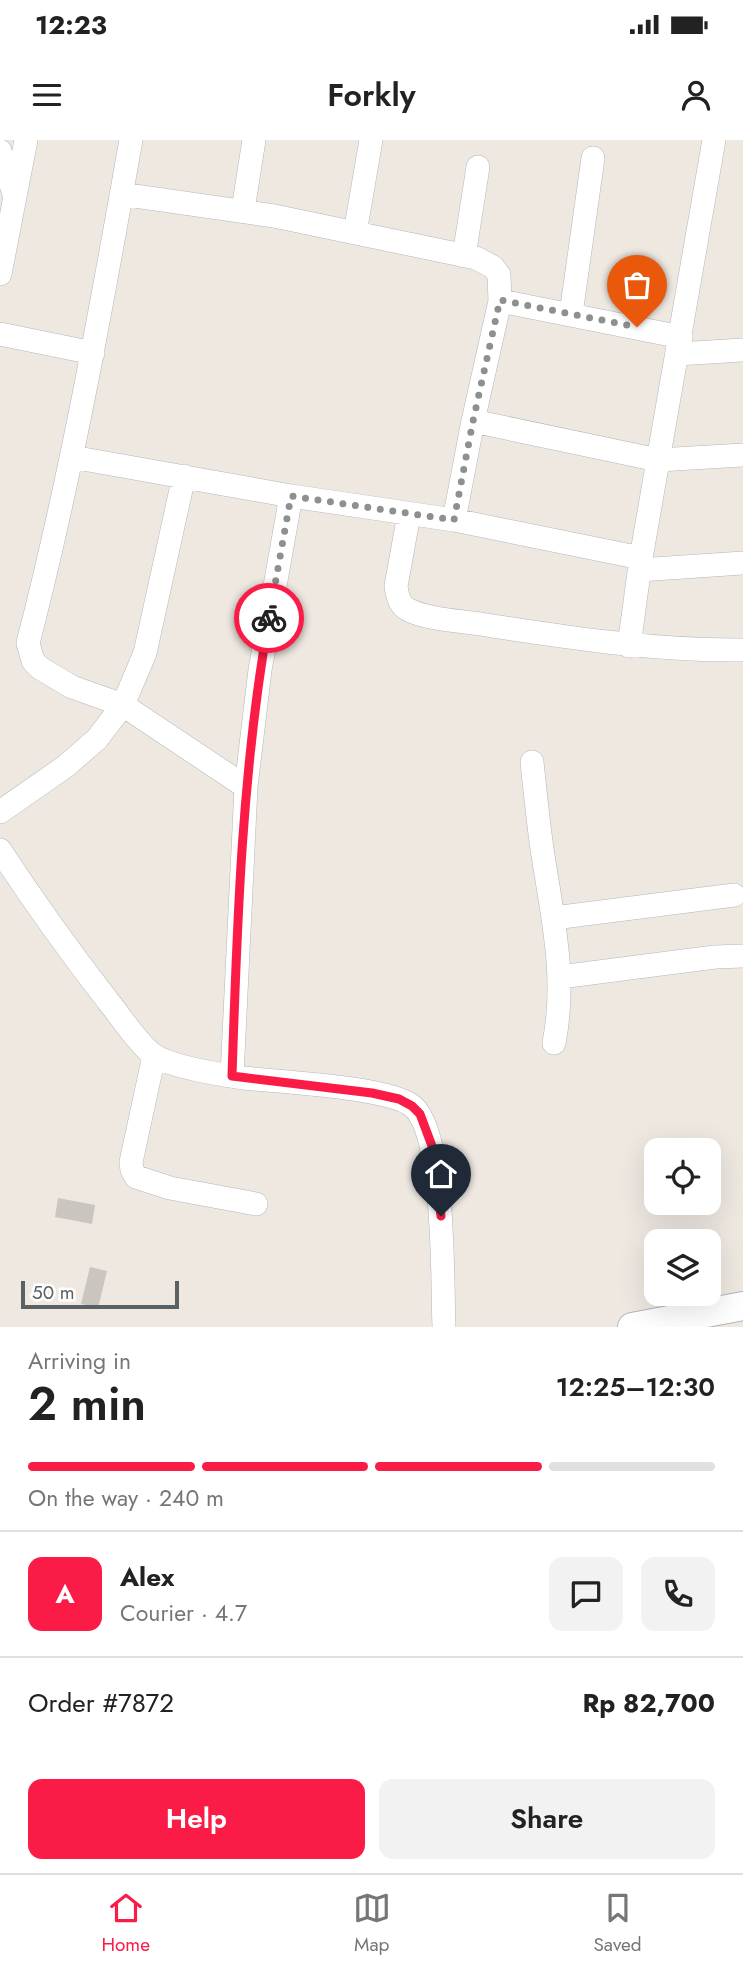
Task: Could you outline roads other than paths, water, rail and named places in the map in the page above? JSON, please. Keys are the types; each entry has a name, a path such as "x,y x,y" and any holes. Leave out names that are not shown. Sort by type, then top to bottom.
{"street":[{"path":"0,274 26,140"},
{"path":"131,140 93,353 72,457 28,643 29,654 40,668 72,687 123,705 246,788"},
{"path":"243,211 254,140"},
{"path":"355,233 371,140"},
{"path":"629,646 640,564 714,140"},
{"path":"0,151 14,195"},
{"path":"571,314 593,158"},
{"path":"464,256 478,167"},
{"path":"121,194 243,211 476,258 494,267 499,275 500,300 454,520"},
{"path":"500,300 571,314 679,345 743,350"},
{"path":"0,334 93,353"},
{"path":"473,421 658,460 743,455"},
{"path":"72,457 291,496 454,520 640,564 743,563"},
{"path":"0,812 97,739 123,705 145,653 184,476"},
{"path":"232,1076 246,788 260,670 291,496"},
{"path":"410,514 396,586 397,595 406,609 450,619 629,646 691,651 743,650"},
{"path":"532,762 561,977 554,1043"},
{"path":"0,850 90,979 154,1056 200,1071 372,1093 399,1099 420,1114 432,1146 441,1216 444,1327"},
{"path":"554,918 734,895"},
{"path":"561,977 715,957 743,956"},
{"path":"154,1056 131,1162 136,1177 170,1188 256,1204"},
{"path":"632,1327 743,1307"}]}
